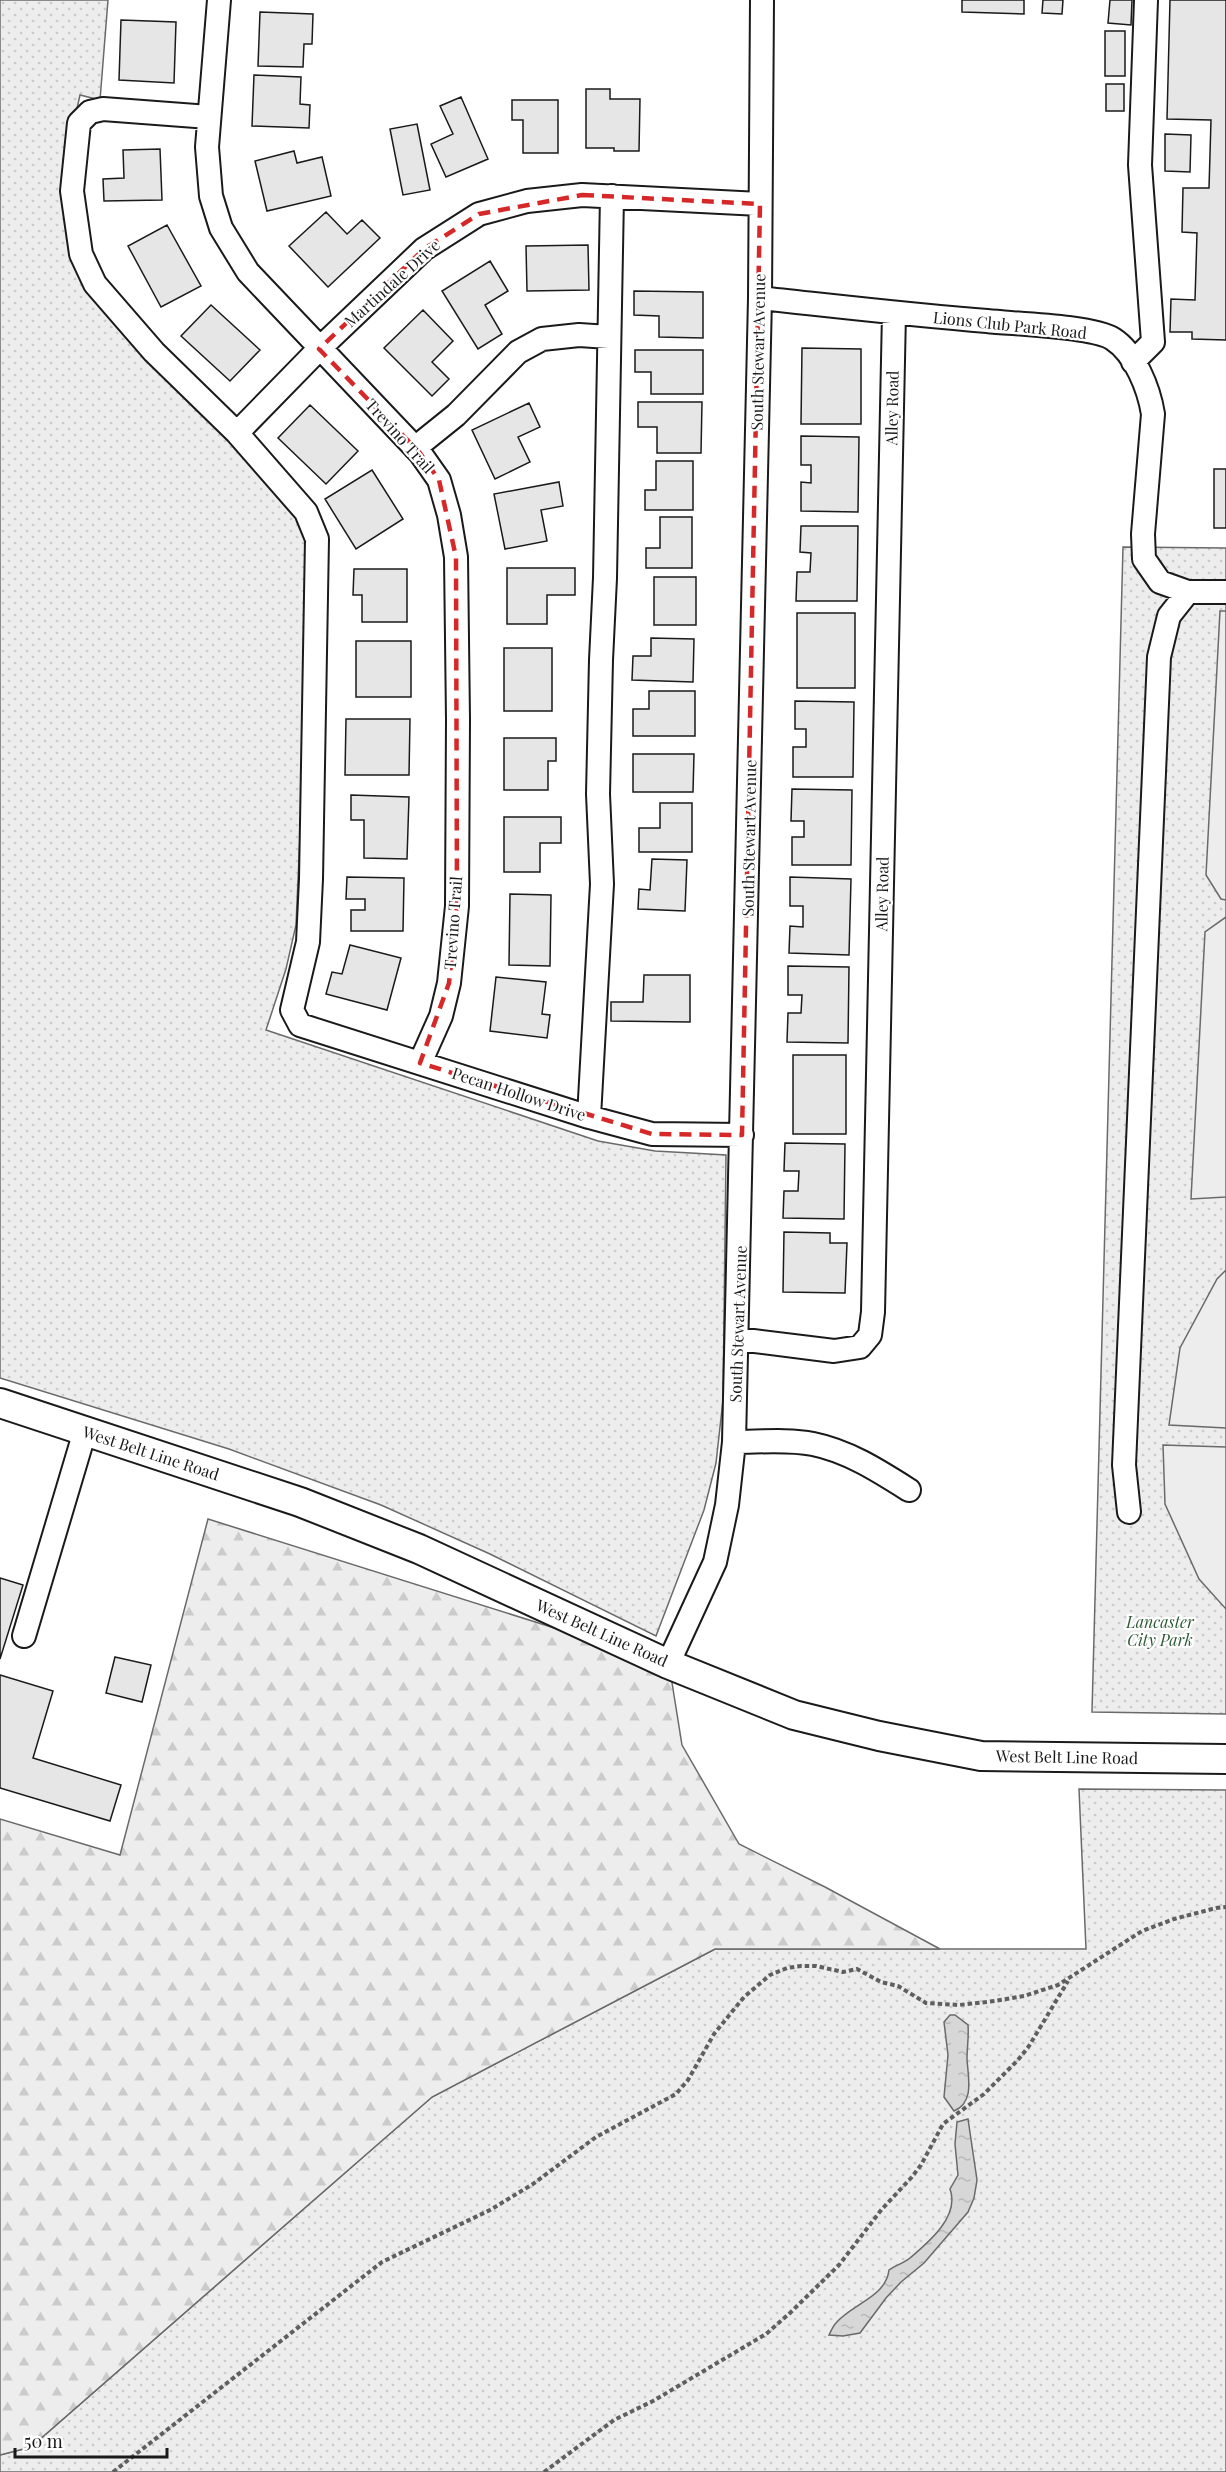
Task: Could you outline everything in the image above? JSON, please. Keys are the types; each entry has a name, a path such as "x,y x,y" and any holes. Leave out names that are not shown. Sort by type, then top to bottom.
{"main road":[{"name":"West Belt Line Road","path":"0,1403 300,1502 418,1549 668,1664 794,1715 879,1736 981,1756 1226,1759"}],"street":[{"name":"Trevino Trail","path":"219,0 207,147 211,196 221,228 248,272 415,448 439,480 451,526 456,557 457,906 449,983 441,1016 420,1062"},
{"name":"South Stewart Avenue","path":"668,1664 715,1562 727,1505 734,1442 760,298 762,0"},
{"path":"1133,362 1154,342 1140,165 1146,0"},
{"path":"210,117 103,109 90,112 79,123 72,191 81,254 95,284 154,352 237,433"},
{"name":"Martindale Drive","path":"237,433 319,348 424,249 479,213 527,201 582,195 760,204"},
{"path":"589,1117 602,884 598,794 612,196"},
{"name":"Lions Club Park Road","path":"760,298 894,313 1078,329 1113,339 1133,362 1150,395 1153,414 1143,534 1144,559 1160,582 1188,592 1226,592"},
{"name":"Alley Road","path":"738,1339 834,1351 860,1347 870,1335 873,1312 894,313"},
{"path":"415,448 456,415 518,352 542,339 579,335 609,337"},
{"name":"Pecan Hollow Drive","path":"237,433 306,512 317,539 308,942 292,1010 300,1025 589,1117 652,1134 742,1135"},
{"path":"1129,1512 1124,1465 1159,657 1169,616 1188,592"},
{"path":"24,1636 85,1431"},
{"path":"734,1442 812,1444 844,1454 909,1490"}],"path":[{"path":"112,2472 375,2267 490,2210 533,2184 596,2137 676,2094 688,2080 714,2034 744,1997 770,1975 787,1968 801,1966 816,1966 843,1972 857,1970 881,1982 898,1986 926,2003 939,2005 996,2001 1024,1996 1058,1984 1142,1931 1174,1919 1226,1907"},
{"path":"544,2472 614,2420 653,2401 766,2334 790,2313 839,2265 882,2209 911,2178 921,2165 943,2124 984,2094 1018,2060 1070,1978"}],"highlighted area":[{"path":"582,195 760,204 742,1135 652,1134 420,1063 449,983 457,906 456,557 439,480 420,453 319,349 424,249 479,214"}],"green space":[{"path":"0,0 108,0 100,100 80,95 65,173 65,210 72,252 301,512 313,544 296,925 286,969 266,1030 598,1141 655,1151 726,1155 723,1400 716,1463 704,1510 656,1636 490,1554 381,1505 229,1449 0,1378"},
{"name":"Lancaster City Park","path":"1123,547 1226,548 1226,1714 1092,1712"},
{"path":"208,1519 669,1664 682,1745 739,1844 940,1949 715,1949 432,2097 31,2447 0,2455 0,1819 120,1855"},
{"path":"1079,1789 1226,1790 1226,2472 0,2472 0,2455 31,2447 432,2097 715,1949 1086,1949"}],"shaded area":[{"path":"1220,611 1226,611 1226,900 1221,899 1206,875"},
{"path":"1226,917 1226,1197 1191,1199 1205,932"},
{"path":"1226,1270 1226,1428 1169,1425 1180,1348 1217,1279"},
{"path":"1163,1445 1226,1447 1226,1609 1199,1579 1165,1504"}],"water":[{"path":"950,2015 955,2015 968,2025 968,2095 961,2107 954,2111 944,2097 948,2055 944,2022"},
{"path":"968,2119 977,2180 974,2198 968,2212 924,2263 886,2298 860,2333 843,2336 829,2335 843,2316 882,2287 889,2270 910,2258 941,2228 951,2209 950,2189 958,2175 955,2144 957,2122"}],"building":[{"path":"962,0 1024,0 1024,14 962,12"},
{"path":"1043,0 1063,0 1062,14 1042,13"},
{"path":"1110,0 1132,0 1131,25 1108,23"},
{"path":"1170,0 1226,0 1226,340 1192,339 1192,332 1170,332 1171,299 1195,300 1197,233 1182,232 1183,188 1209,188 1211,120 1167,119"},
{"path":"260,12 313,14 312,44 304,44 303,67 258,66"},
{"path":"121,20 176,22 174,83 119,80"},
{"path":"1105,31 1125,31 1125,76 1105,76"},
{"path":"254,75 301,77 300,104 310,105 309,128 252,126"},
{"path":"1106,84 1124,84 1124,111 1106,111"},
{"path":"586,89 610,89 610,99 640,99 639,151 586,148"},
{"path":"461,97 488,159 446,177 431,144 453,134 440,106"},
{"path":"512,100 558,100 558,153 523,153 523,120 512,120"},
{"path":"417,124 430,190 403,195 390,129"},
{"path":"1165,134 1191,135 1190,172 1165,171"},
{"path":"160,149 162,200 104,201 103,179 124,178 123,150"},
{"path":"294,151 297,163 322,157 331,196 267,211 255,161"},
{"path":"326,212 347,234 362,220 380,238 328,287 289,246"},
{"path":"167,225 201,286 161,307 128,246"},
{"path":"588,245 589,290 527,291 526,246"},
{"path":"490,261 508,291 485,305 502,334 478,349 442,291"},
{"path":"634,291 703,292 703,338 659,337 659,316 634,315"},
{"path":"211,305 260,350 230,381 181,336"},
{"path":"423,310 453,341 432,362 449,379 432,396 384,348"},
{"path":"802,348 861,349 861,424 801,424"},
{"path":"635,350 703,350 703,394 651,394 651,372 635,372"},
{"path":"638,402 702,402 701,453 657,453 657,427 638,427"},
{"path":"529,403 540,427 518,437 530,462 495,479 472,430"},
{"path":"310,405 358,451 326,484 278,438"},
{"path":"801,436 859,437 858,512 801,511 801,482 811,483 811,465 801,465"},
{"path":"656,461 693,461 693,510 645,510 645,490 656,490"},
{"path":"1214,469 1226,469 1226,528 1214,528"},
{"path":"372,470 403,519 356,549 325,499"},
{"path":"559,482 563,506 541,510 547,541 505,549 494,494"},
{"path":"660,517 692,517 692,568 646,568 646,548 660,548"},
{"path":"801,526 858,526 857,601 796,601 797,572 810,572 811,553 800,552"},
{"path":"507,568 575,568 575,595 547,595 547,624 507,624"},
{"path":"354,569 407,569 407,622 362,622 362,595 353,595"},
{"path":"654,577 696,577 696,625 654,625"},
{"path":"797,613 855,613 855,688 797,688"},
{"path":"651,638 694,639 693,682 632,680 633,656 651,656"},
{"path":"356,641 411,641 411,697 356,697"},
{"path":"504,648 552,648 552,711 504,711"},
{"path":"649,691 695,691 695,736 633,736 633,709 649,709"},
{"path":"795,701 854,702 853,777 793,777 793,747 806,747 806,729 795,729"},
{"path":"346,719 410,719 409,775 345,775"},
{"path":"504,738 556,738 556,761 548,761 548,790 504,790"},
{"path":"633,754 694,754 693,792 633,792"},
{"path":"792,789 852,790 851,865 792,865 792,837 804,837 804,821 791,821"},
{"path":"351,795 409,797 407,859 364,858 364,820 351,820"},
{"path":"660,803 692,803 692,852 639,852 639,828 660,828"},
{"path":"504,817 561,817 561,843 540,843 540,872 504,872"},
{"path":"652,859 687,860 685,911 638,909 639,889 650,890"},
{"path":"347,877 404,878 403,931 351,931 351,910 365,910 365,899 346,899"},
{"path":"790,877 851,879 849,955 789,953 790,926 803,927 803,906 790,906"},
{"path":"510,894 551,895 550,966 509,965"},
{"path":"350,945 401,958 387,1010 326,994 332,972 342,974"},
{"path":"788,966 849,967 848,1043 787,1042 788,1013 801,1013 802,995 788,995"},
{"path":"644,975 690,975 690,1022 611,1021 611,1002 643,1002"},
{"path":"496,977 546,982 542,1014 550,1015 547,1038 490,1031"},
{"path":"793,1055 846,1055 846,1134 793,1134"},
{"path":"785,1143 845,1144 844,1219 783,1218 784,1191 798,1191 799,1171 784,1171"},
{"path":"784,1232 830,1233 830,1243 847,1243 845,1293 783,1292"},
{"path":"0,1578 23,1585 0,1659"},
{"path":"115,1657 151,1665 142,1702 106,1693"},
{"path":"0,1675 53,1691 33,1758 121,1785 110,1821 0,1788"}]}
